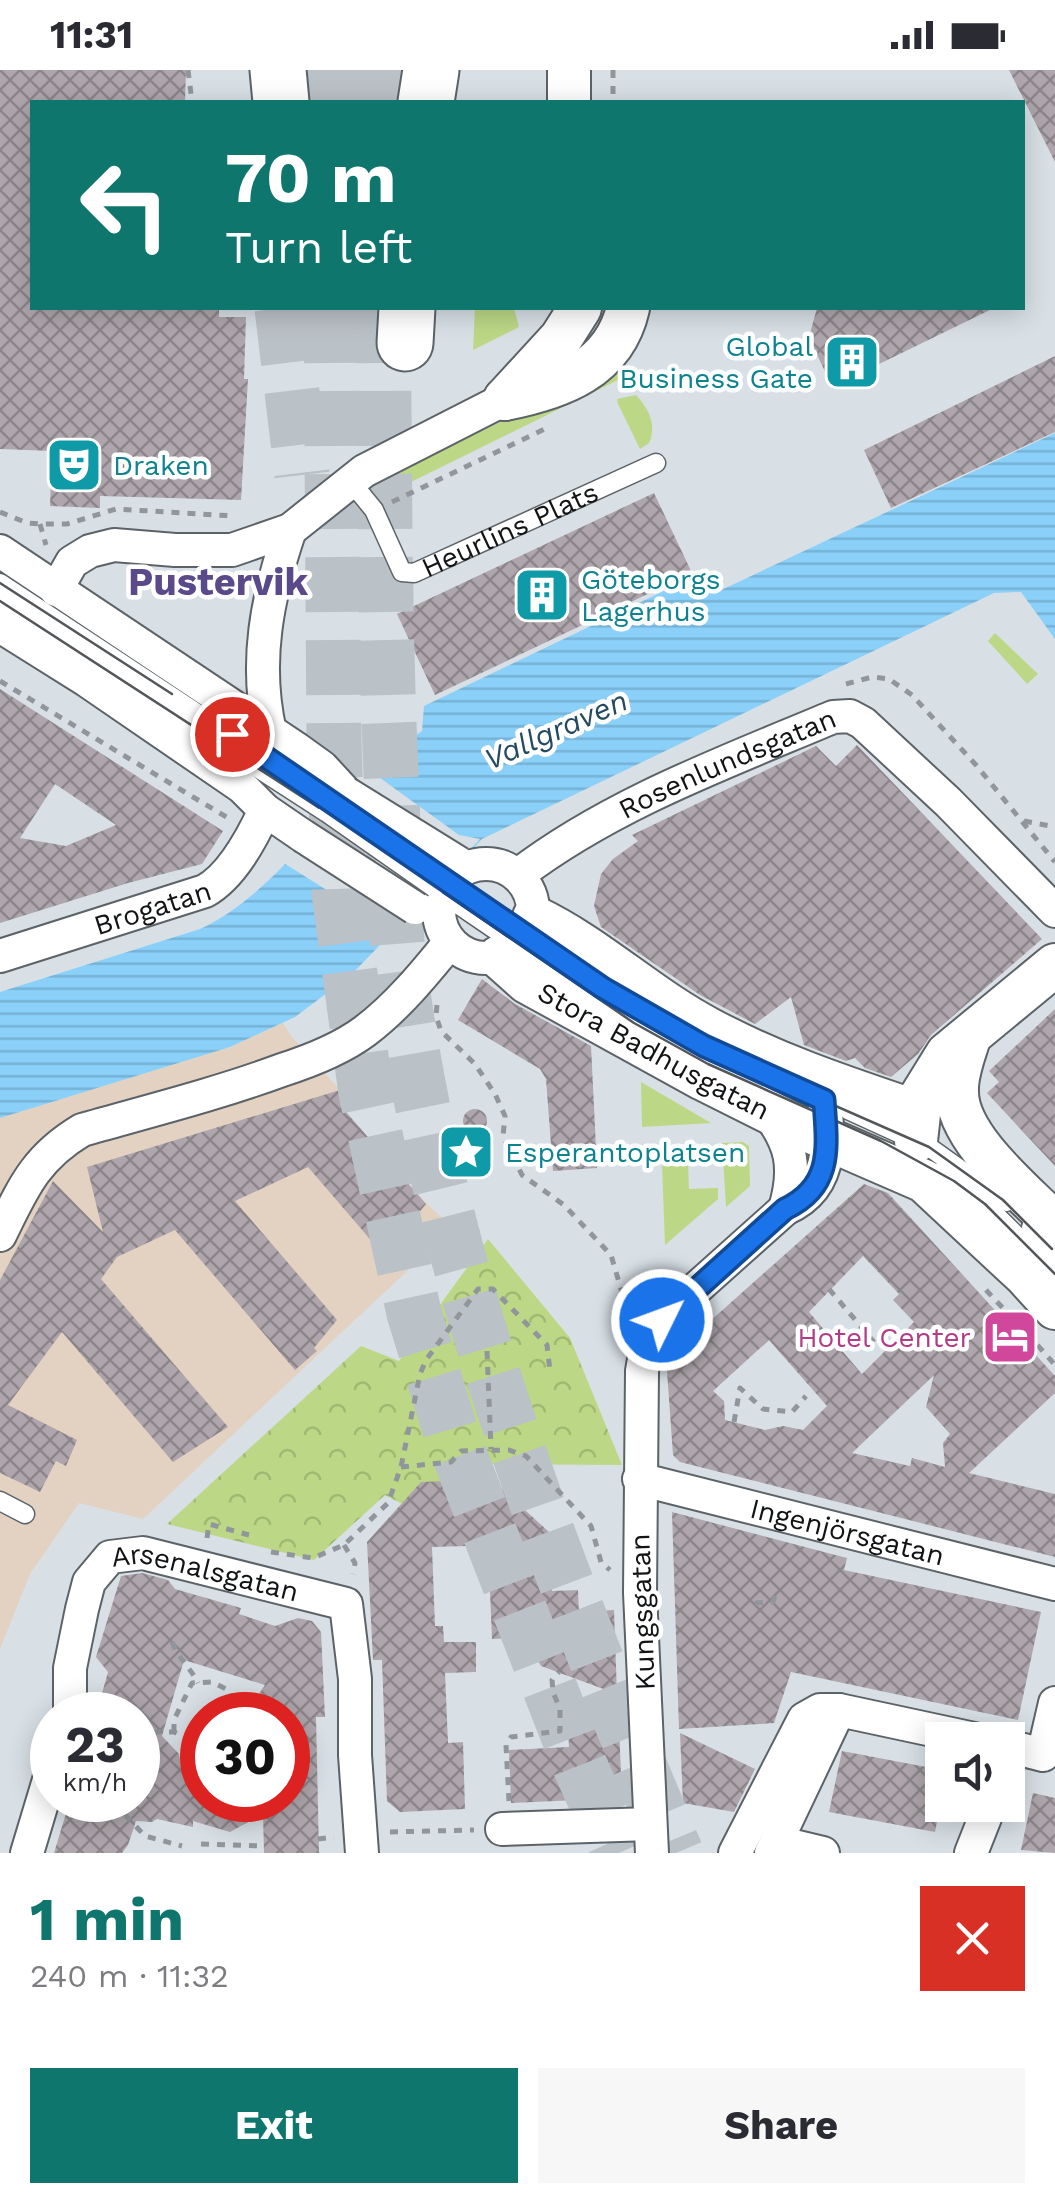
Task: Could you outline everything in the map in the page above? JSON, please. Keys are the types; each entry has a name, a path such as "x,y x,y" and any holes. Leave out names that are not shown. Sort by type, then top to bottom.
{"highway":[{"path":"278,70 282,100"},
{"path":"426,100 431,70"}],"street":[{"path":"569,70 570,100"},
{"path":"592,70 592,100"},
{"path":"505,399 560,338 579,310"},
{"path":"18,644 72,562 90,552 114,544 232,550 290,530 364,471 505,399 544,392 580,374 609,352 622,330 627,310"},
{"path":"270,732 263,702 262,648 277,570 290,530"},
{"path":"0,551 18,644 242,787 265,810 303,836 444,901"},
{"path":"0,1235 8,1201 39,1163 60,1143 82,1130 246,1083 364,1032 444,901 494,864 518,875 532,899 520,939 467,955 444,901 336,804 322,767 270,732 18,644"},
{"name":"Rosenlundsgatan","path":"518,875 554,848 692,776 833,717 850,716 863,722 948,802 1055,911"},
{"name":"Brogatan","path":"0,956 206,891 218,884 255,832 265,810"},
{"name":"Stora Badhusgatan","path":"1045,1223 984,1152 919,1148 825,1110 564,932 520,939 527,982 650,1051 764,1109 825,1110 919,1148 1055,1308"},
{"path":"919,1148 932,1074 947,1054 1055,964"},
{"path":"969,1038 956,1094 960,1110 984,1152"},
{"path":"764,1109 780,1129 792,1168 785,1209"},
{"name":"Kungsgatan","path":"651,1839 640,1592 642,1371 648,1336 785,1209 808,1196 823,1171 825,1110"},
{"name":"Ingenjörsgatan","path":"640,1479 1055,1584"},
{"name":"Arsenalsgatan","path":"70,1692 70,1668 89,1582 110,1558 143,1553 182,1560 346,1604 356,1680 355,1755 362,1844"},
{"path":"1049,1756 1055,1704"},
{"path":"735,1853 804,1719 820,1710 839,1710 925,1728"},
{"path":"823,1853 774,1848 839,1710"},
{"path":"27,1853 36,1822"},
{"path":"971,1853 983,1822"},
{"path":"508,1828 651,1839"}],"lane":[{"name":"Heurlins Plats","path":"352,483 374,510 402,572 414,573 656,464"},
{"path":"0,583 18,644"},
{"path":"0,601 18,644 336,804"},
{"path":"444,901 520,939"},
{"path":"919,1148 976,1178 1045,1223 1055,1252"},
{"path":"919,1148 985,1204 1055,1274"},
{"path":"0,1501 26,1514"}],"path":[{"path":"188,70 192,100"},
{"path":"612,70 613,100"},
{"path":"374,510 564,420"},
{"path":"18,644 219,813"},
{"path":"1021,820 1055,827"},
{"path":"444,901 452,983 437,1006 441,1031 475,1064 495,1094 506,1116 503,1136 522,1175 564,1205 612,1256 642,1371"},
{"path":"262,1550 313,1558 344,1545 388,1503 401,1467 414,1394 426,1360 478,1289 493,1289 547,1346 550,1371"},
{"path":"829,1289 874,1342"},
{"path":"487,1351 491,1449"},
{"path":"734,1422 740,1388 763,1409 777,1411 792,1412 806,1396"},
{"path":"401,1467 451,1462 460,1451 509,1450 526,1456 592,1526 601,1562 640,1592"},
{"path":"224,1542 205,1537 209,1524 249,1534"},
{"path":"754,1603 773,1602 777,1590"},
{"path":"172,1642 177,1656 198,1683"},
{"path":"362,1844 508,1828 506,1744 511,1737 560,1731 560,1708 552,1692 552,1680 559,1672"},
{"path":"174,1732 174,1720 192,1683 212,1682 230,1692"},
{"path":"160,1732 180,1735"},
{"path":"132,1822 145,1836 182,1846"},
{"path":"201,1844 264,1846"}],"shaded area":[{"path":"283,1023 340,1090 346,1110 340,1112 354,1122 453,1228 143,1519 79,1503 30,1574 0,1649 0,1118 230,1047"}],"green space":[{"path":"475,310 515,310 519,327 473,350"},
{"path":"605,371 618,374 620,379 403,486 395,473"},
{"path":"636,395 652,424 649,443 640,449 617,399"},
{"path":"995,633 1038,674 1027,684 988,641"},
{"path":"641,1082 711,1123 642,1127"},
{"path":"743,1142 749,1146 750,1186 726,1207 722,1143"},
{"path":"688,1163 689,1189 718,1188 718,1199 665,1245 662,1165"},
{"path":"488,1239 570,1338 622,1465 466,1464 457,1483 404,1505 385,1495 314,1560 167,1524 361,1346 399,1361"}],"water":[{"name":"Vallgraven","path":"1055,433 1055,639 1021,592 994,593 482,839 351,975 295,1017 230,1047 0,1118 0,992 200,929 231,911 287,863 366,778 422,731 424,706 693,577 717,592"}],"pier":[{"path":"369,770 459,835 480,839 392,931 282,862"}],"building":[{"path":"0,70 186,70 185,100 30,100 30,310 219,310 219,317 246,317 244,379 248,379 241,500 100,496 100,508 50,506 52,451 0,449"},
{"path":"1009,70 1055,70 1055,162 1025,100"},
{"name":"Global Business Gate","path":"816,310 990,310 832,387 809,337"},
{"path":"1055,356 1055,432 891,508 864,450"},
{"name":"Göteborgs Lagerhus","path":"654,493 692,573 435,695 397,614"},
{"path":"0,689 223,831 202,864 0,923","holes":["55,784 116,825 66,846 20,838"]},
{"path":"857,745 1042,939 931,1035 918,1054 891,1077 865,1068 855,1058 846,1061 804,1045 791,997 755,1024 700,995 601,927 594,906 601,874 613,859 638,841 632,835 816,746 836,766"},
{"path":"482,979 515,1004 591,1046 597,1168 553,1171 546,1079 540,1069 458,1020"},
{"path":"1055,1009 1055,1166 987,1093 999,1082 989,1071"},
{"path":"340,1090 347,1113 426,1204 403,1232 406,1235 382,1253 308,1167 235,1201 337,1320 314,1348 317,1351 295,1370 175,1230 117,1257 101,1279 228,1427 173,1462 62,1332 8,1405 77,1440 66,1466 56,1461 40,1492 0,1473 0,1280 53,1181 103,1232 87,1167"},
{"path":"475,1109 484,1112 484,1130 475,1133 466,1130 463,1121 466,1112"},
{"path":"864,1184 888,1193 1055,1376 1055,1393 969,1473 1055,1494 1055,1557 680,1462 673,1455 667,1371 672,1355","holes":["863,1256 899,1294 893,1300 914,1322 862,1374 809,1312","769,1340 827,1406 803,1430 783,1426 765,1430 725,1420 724,1401 713,1391","934,1375 926,1407 950,1434 943,1443 945,1467 912,1458 910,1466 852,1453"]},
{"path":"491,1479 549,1532 552,1591 578,1590 579,1612 614,1610 617,1694 541,1666 531,1649 530,1637 524,1638 519,1628 519,1638 492,1639 489,1568 467,1546 432,1547 435,1626 443,1626 444,1642 476,1642 476,1672 445,1673 448,1743 463,1742 465,1809 400,1812 387,1801 382,1660 373,1660 367,1542 421,1482"},
{"path":"672,1512 847,1558 844,1570 1041,1612 1018,1720 791,1672 774,1723 679,1729"},
{"path":"142,1573 168,1580 175,1589 241,1608 239,1614 275,1626 298,1618 312,1621 321,1632 325,1717 316,1717 319,1853 264,1853 263,1822 310,1822 310,1692 260,1692 265,1685 184,1660 162,1736 179,1754 180,1822 193,1822 193,1827 160,1820 160,1692 102,1692 108,1672 96,1657 121,1576"},
{"path":"618,1701 622,1798 511,1803 509,1750 569,1747 567,1704"},
{"path":"680,1733 755,1769 734,1812 683,1803"},
{"path":"842,1751 925,1767 925,1822 937,1822 935,1832 829,1812"},
{"path":"1033,1793 1055,1798 1055,1853 1021,1850"},
{"path":"63,1822 136,1822 122,1853 54,1853"},
{"path":"196,1822 248,1822 230,1832"}],"tunnel":[{"path":"330,70 330,100"},
{"path":"381,70 381,100"},
{"path":"282,310 302,475"},
{"path":"331,310 339,892 366,1093 414,1313 451,1433 580,1766 619,1853"},
{"path":"383,310 386,612 395,900 399,963 417,1079 442,1193 507,1417 587,1637 676,1853"}],"tram line":[{"path":"0,583 172,694"},
{"path":"0,601 327,813 634,1023 708,1064 881,1141 954,1181 985,1204 1055,1274"},
{"path":"649,1015 740,1064 929,1147 1003,1200 1052,1249"}],"place":[{"name":"Global Business Gate","path":"852,362"},
{"name":"Draken","path":"74,465"},
{"name":"Göteborgs Lagerhus","path":"542,595"},
{"name":"Esperantoplatsen","path":"466,1152"},
{"name":"Hotel Center","path":"1010,1337"}],"district":[{"name":"Pustervik","path":"218,582"}],"route":[{"path":"232,734 603,988 704,1046 824,1100 826,1150 823,1171 815,1187 800,1202 785,1209 662,1320"}]}
